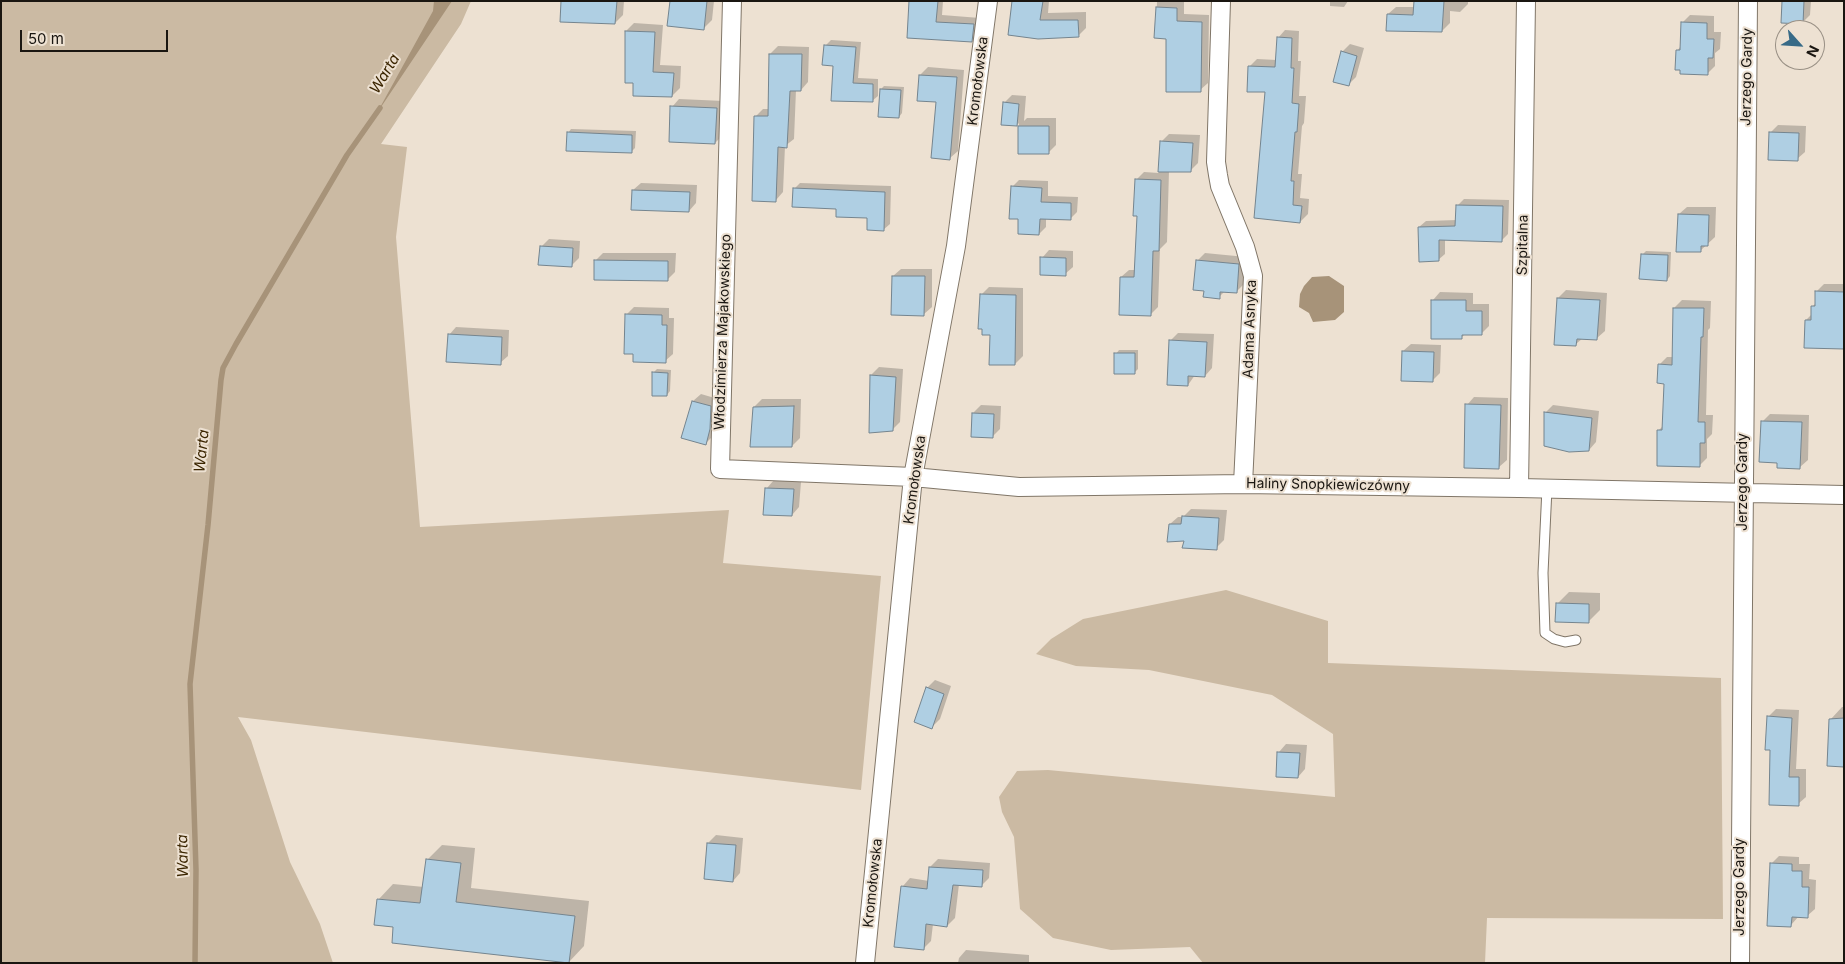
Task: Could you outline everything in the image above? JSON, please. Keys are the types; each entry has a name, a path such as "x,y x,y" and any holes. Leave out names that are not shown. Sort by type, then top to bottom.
{"street":[{"name":"Włodzimierza Majakowskiego","path":"732,1 720,470 913,478"},
{"name":"Kromołowska","path":"865,963 913,478 956,246 988,1"},
{"name":"Adama Asnyka","path":"1221,1 1216,162 1218,175 1245,247 1253,276 1243,484"},
{"name":"Szpitalna","path":"1519,488 1526,1"},
{"name":"Jerzego Gardy","path":"1740,963 1748,1"},
{"name":"Haliny Snopkiewiczówny","path":"913,478 1019,488 1243,484 1547,488 1844,496"}],"lane":[{"path":"1547,488 1543,573 1545,633 1554,639 1565,642 1576,640"}],"shaded area":[{"path":"1,1 471,1 461,24 381,144 407,147 396,237 420,527 729,510 723,563 881,576 861,790 238,717 251,740 290,862 320,924 333,963 1,963"},
{"path":"434,1 452,1 377,113 433,11"},
{"path":"1329,276 1344,286 1344,312 1335,320 1313,322 1309,313 1299,307 1300,294 1312,277"},
{"path":"1226,590 1328,621 1328,663 1721,678 1723,919 1487,918 1485,963 1203,963 1190,947 1111,950 1053,938 1020,909 1014,837 1002,812 999,797 1017,771 1048,770 1335,797 1333,734 1272,695 1149,670 1076,666 1036,654 1051,639 1083,619"}],"building":[{"path":"561,1 617,1 615,24 560,22"},
{"path":"670,1 707,1 704,30 667,26"},
{"path":"909,1 938,1 936,22 974,24 972,42 907,38"},
{"path":"1012,1 1043,1 1040,20 1078,20 1079,37 1038,39 1008,35"},
{"path":"1414,1 1444,1 1442,32 1386,31 1387,14 1413,15"},
{"path":"1782,1 1804,1 1803,20 1781,20"},
{"path":"1156,7 1177,8 1177,21 1202,22 1201,92 1166,92 1166,39 1154,38"},
{"path":"1681,22 1707,23 1707,39 1714,39 1713,58 1708,58 1708,75 1680,74 1680,70 1675,70 1676,50 1680,50"},
{"path":"625,31 655,32 653,72 674,73 672,97 633,96 633,83 625,83"},
{"path":"1277,37 1292,38 1291,68 1294,68 1292,103 1299,104 1291,181 1294,181 1293,205 1302,206 1300,223 1254,218 1265,92 1247,92 1248,66 1275,67"},
{"path":"824,45 856,47 853,83 873,84 873,102 831,101 833,66 822,65"},
{"path":"1341,51 1357,56 1349,86 1333,82"},
{"path":"769,54 802,54 801,91 790,91 787,148 778,147 776,202 752,201 754,116 768,116"},
{"path":"919,75 957,77 950,160 931,158 936,102 917,101"},
{"path":"880,89 901,90 899,118 878,117"},
{"path":"1003,102 1019,104 1017,126 1001,125"},
{"path":"670,106 717,108 715,144 669,142"},
{"path":"1018,126 1049,126 1049,154 1018,154"},
{"path":"567,132 632,135 632,153 566,151"},
{"path":"1769,132 1799,133 1798,161 1768,160"},
{"path":"1160,141 1193,143 1191,172 1158,172"},
{"path":"1135,179 1161,180 1159,251 1153,251 1151,316 1119,315 1120,277 1134,277 1137,216 1133,216"},
{"path":"1011,186 1042,188 1041,202 1071,203 1071,220 1040,219 1039,235 1018,234 1018,219 1009,219"},
{"path":"793,188 885,192 884,231 867,230 867,218 836,217 836,209 792,207"},
{"path":"632,190 690,192 689,212 631,210"},
{"path":"1456,205 1503,206 1502,242 1439,240 1439,261 1419,262 1418,227 1455,226"},
{"path":"1678,214 1709,215 1708,246 1701,246 1701,252 1676,252"},
{"path":"540,246 573,248 572,267 538,265"},
{"path":"1641,254 1668,255 1667,281 1639,279"},
{"path":"1040,257 1066,258 1066,276 1040,275"},
{"path":"594,260 668,261 668,281 594,280"},
{"path":"1196,260 1239,264 1237,293 1220,292 1220,299 1203,297 1204,291 1193,290"},
{"path":"892,276 925,276 924,316 891,315"},
{"path":"1815,291 1844,292 1844,349 1804,348 1805,320 1811,320 1811,306 1815,306"},
{"path":"980,294 1016,295 1015,365 989,365 990,335 982,335 982,329 978,329"},
{"path":"1557,298 1600,300 1597,340 1577,339 1576,346 1554,345"},
{"path":"1431,300 1466,300 1466,311 1482,311 1482,335 1462,335 1462,339 1431,339"},
{"path":"1673,308 1704,308 1698,422 1705,422 1705,443 1700,443 1700,467 1657,466 1657,430 1662,430 1664,384 1657,383 1658,364 1672,365"},
{"path":"625,314 662,315 662,325 667,325 666,363 633,362 633,354 624,354"},
{"path":"448,334 502,337 501,365 446,362"},
{"path":"1169,340 1207,342 1205,377 1188,376 1188,386 1167,385"},
{"path":"1402,351 1434,352 1433,382 1401,381"},
{"path":"1114,353 1135,353 1135,374 1114,374"},
{"path":"652,372 668,373 667,396 652,396"},
{"path":"870,375 896,377 893,431 869,433"},
{"path":"692,401 711,406 710,429 706,445 681,438"},
{"path":"1465,404 1501,405 1499,469 1464,468"},
{"path":"794,406 792,447 750,447 753,407"},
{"path":"1544,412 1592,418 1589,451 1569,452 1544,446"},
{"path":"972,413 994,414 993,438 971,437"},
{"path":"1761,421 1802,422 1800,469 1777,468 1777,463 1759,462"},
{"path":"765,488 794,489 792,516 763,515"},
{"path":"1182,516 1219,518 1217,550 1182,548 1184,541 1167,542 1169,524 1181,524"},
{"path":"1556,603 1589,604 1589,623 1555,622"},
{"path":"926,687 944,694 932,729 914,722"},
{"path":"1767,716 1792,718 1789,777 1799,777 1799,806 1769,805 1770,750 1765,750"},
{"path":"1844,718 1844,767 1827,766 1829,719"},
{"path":"1277,752 1300,753 1298,778 1276,777"},
{"path":"707,843 736,845 733,882 704,879"},
{"path":"426,859 461,863 456,902 575,916 569,963 392,943 393,927 374,925 377,899 420,903"},
{"path":"1770,863 1792,864 1792,871 1802,871 1802,887 1809,887 1808,918 1792,917 1791,927 1767,926"},
{"path":"929,867 983,870 982,887 953,885 947,927 926,924 924,950 894,947 901,886 927,889"}],"waterway":[{"name":"Warta","path":"195,963 196,870 190,684 223,368 347,155 380,108"}]}
